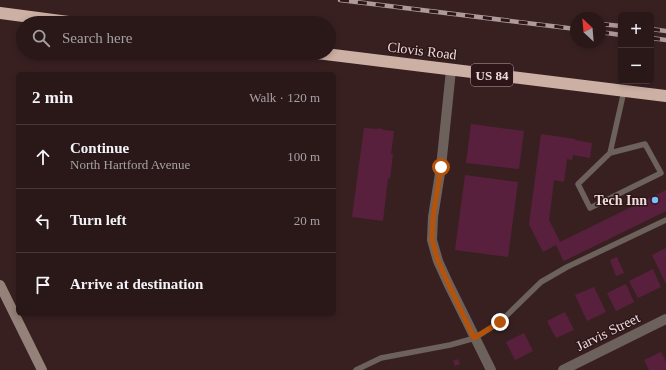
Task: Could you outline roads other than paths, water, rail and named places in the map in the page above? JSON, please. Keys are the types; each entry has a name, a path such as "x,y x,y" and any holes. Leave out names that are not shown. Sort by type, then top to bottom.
{"highway":[{"path":"0,13 23,16"},
{"name":"Clovis Road","path":"336,55 666,96"}],"main road":[{"path":"0,285 42,370"}],"street":[{"path":"451,70 441,167 433,217 432,240 438,261 474,338 491,370"},
{"name":"Jarvis Street","path":"563,370 666,319"}],"lane":[{"path":"610,153 645,144 661,173 590,208 578,184 610,153 624,91"},
{"path":"356,370 381,358 450,345 474,338 500,322 541,282 567,267 666,220"}],"railway":[{"path":"340,0 570,28"},
{"path":"606,25 618,26"},
{"path":"654,29 666,31"},
{"path":"606,33 618,35"},
{"path":"654,38 666,40"}],"place":[{"name":"Tech Inn","path":"655,200"}]}
